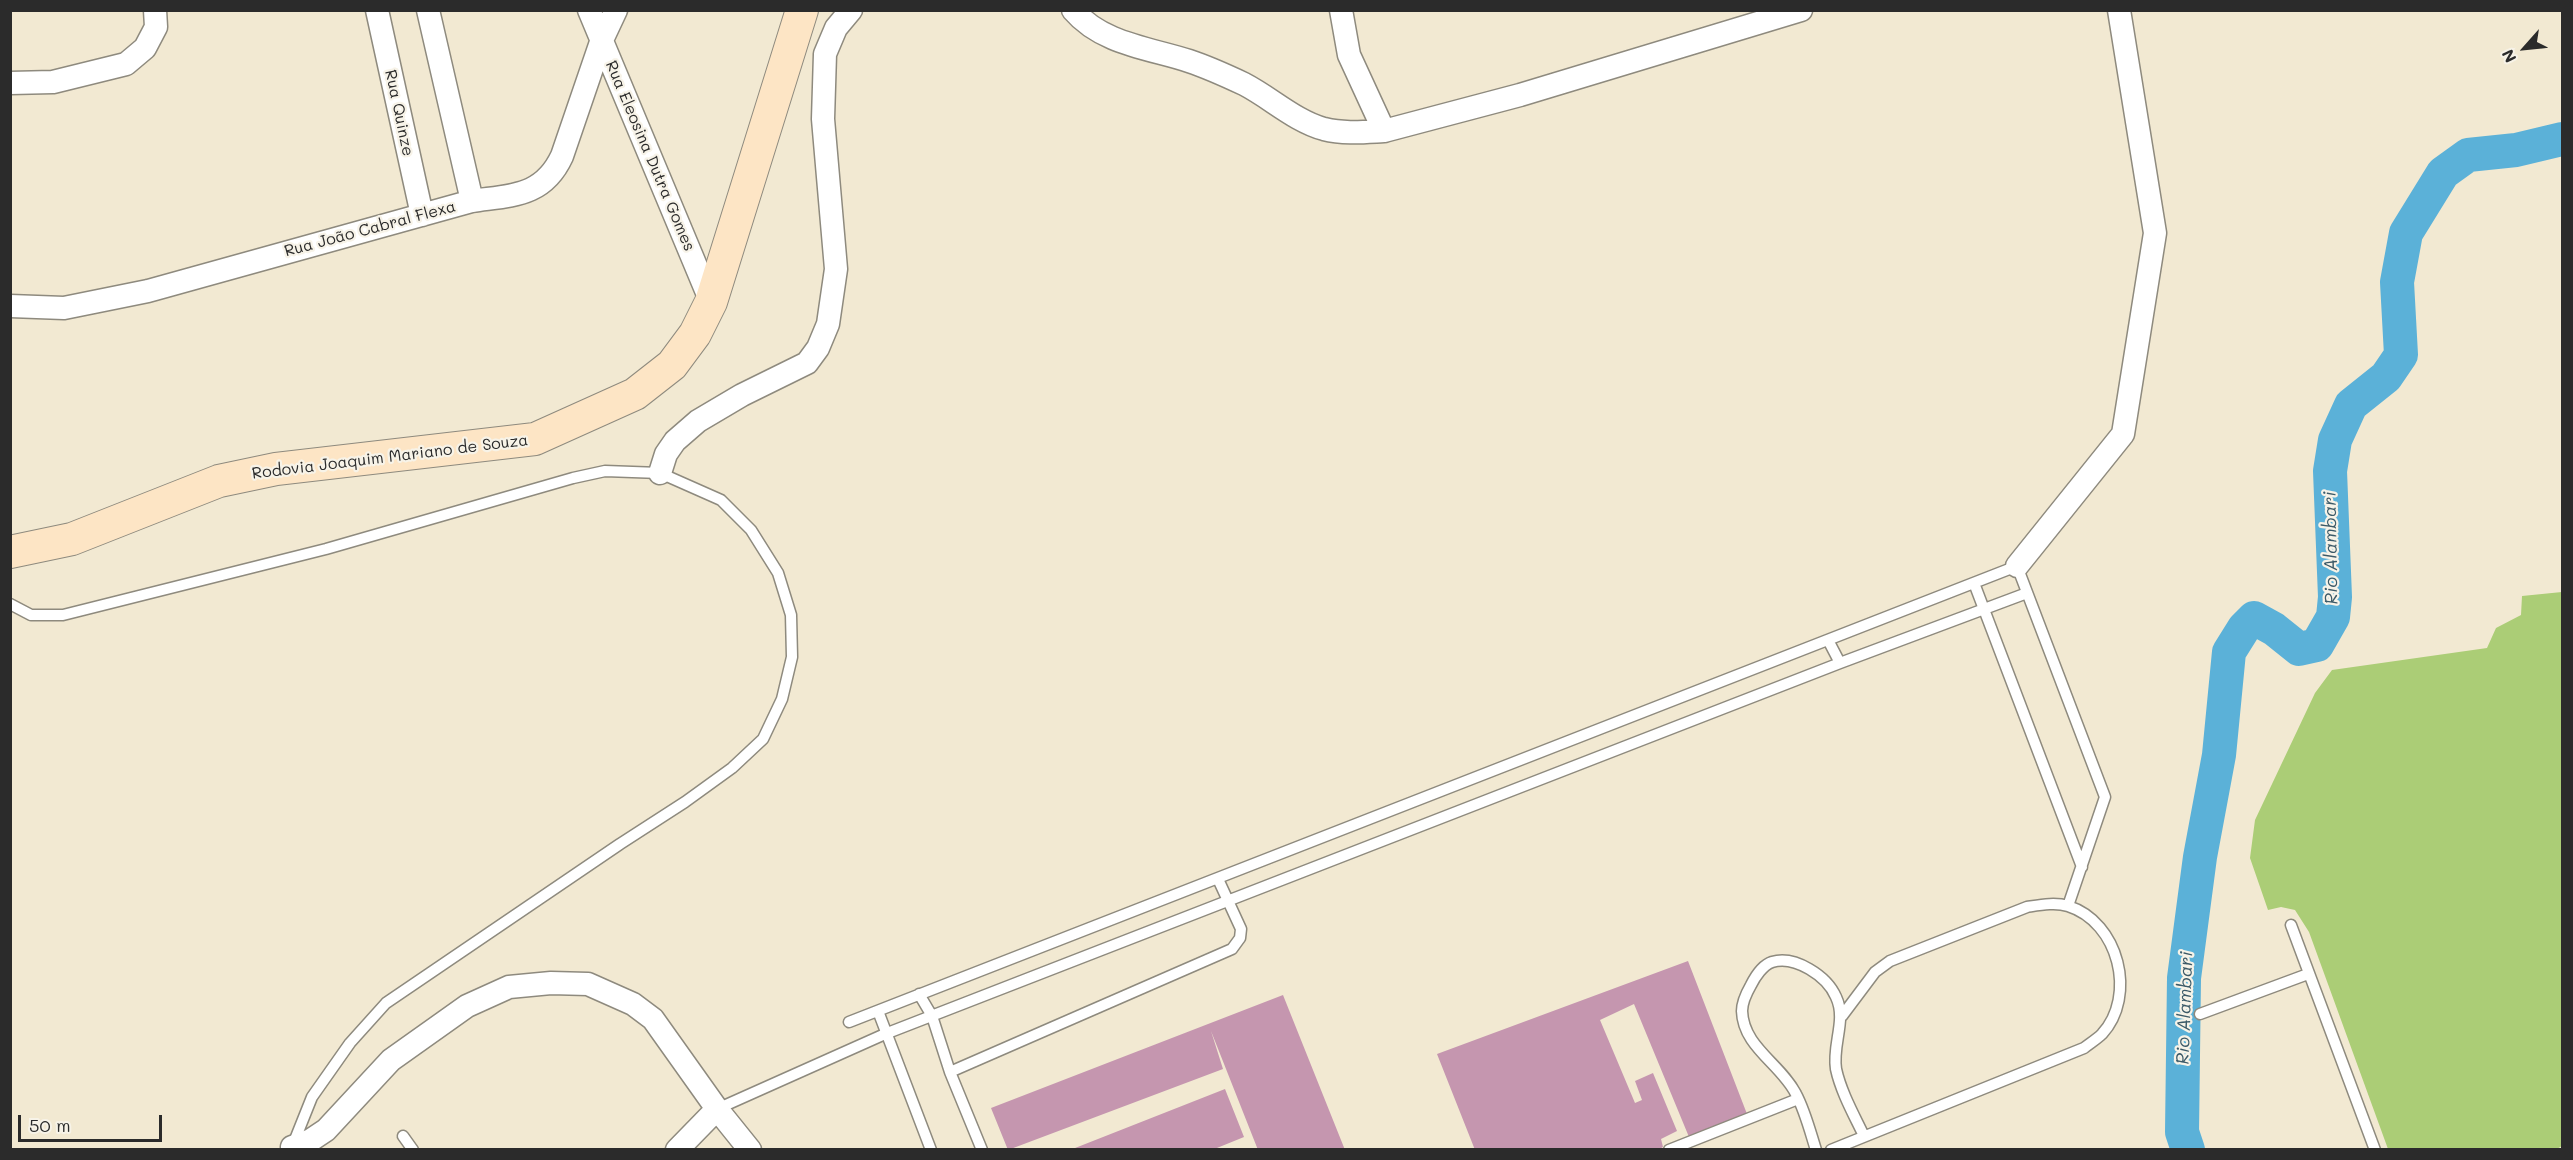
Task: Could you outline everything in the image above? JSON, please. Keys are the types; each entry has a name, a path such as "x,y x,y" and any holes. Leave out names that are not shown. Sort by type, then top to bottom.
{"main road":[{"name":"Rodovia Joaquim Mariano de Souza","path":"10,552 72,539 219,481 276,469 535,439 635,394 672,365 695,334 711,302 802,10"}],"street":[{"path":"10,83 53,82 126,64 145,48 156,27 155,10"},
{"name":"Rua Quinze","path":"377,10 422,215"},
{"path":"429,10 472,201"},
{"name":"Rua Eleosina Dutra Gomes","path":"589,10 711,302"},
{"name":"Rua João Cabral Flexa","path":"10,306 63,308 148,291 472,201 522,194 535,188 555,170 601,42 616,10"},
{"path":"660,473 666,454 675,441 698,421 742,395 807,363 818,348 828,324 836,269 823,118 825,54 836,28 851,10"},
{"path":"1073,10 1082,20 1105,36 1191,62 1244,85 1294,115 1323,129 1349,132 1384,130 1520,95 1801,10"},
{"path":"1341,10 1349,55 1384,130"},
{"path":"2017,566 2123,434 2155,233 2119,10"},
{"path":"291,1148 311,1140 326,1130 391,1060 467,1006 509,987 551,983 588,984 633,1004 653,1019 717,1109 750,1149"},
{"path":"685,1146 717,1109"}],"lane":[{"path":"12,608 31,615 63,615 326,549 573,478 605,471 660,473 721,500 752,530 778,573 791,615 792,657 782,699 763,739 732,768 685,802 386,1003 350,1044 312,1097 291,1148"},
{"path":"849,1022 2017,566 2105,797 2068,906"},
{"path":"1974,583 2082,867"},
{"path":"717,1109 885,1034 1228,899 2026,593"},
{"path":"1828,640 1840,663"},
{"path":"950,1072 1232,948 1240,938 1241,929 1218,879"},
{"path":"1831,1149 2084,1048 2103,1033 2116,1008 2121,981 2116,959 2106,936 2088,916 2068,906 2049,904 2027,907 1890,961 1875,972 1842,1016"},
{"path":"2291,925 2375,1149"},
{"path":"1816,1149 1798,1099 1781,1072 1753,1042 1742,1010 1755,977 1771,962 1793,961 1809,969 1827,983 1836,996 1842,1016 1836,1067 1844,1094 1864,1136"},
{"path":"2200,1014 2308,974"},
{"path":"919,994 932,1016 950,1072 982,1149"},
{"path":"878,1011 931,1149"},
{"path":"1669,1149 1798,1099"},
{"path":"404,1136 413,1149"}],"green space":[{"path":"2562,592 2562,1146 2555,1150 2388,1149 2309,932 2295,910 2281,907 2268,910 2250,858 2255,820 2315,693 2332,670 2487,648 2496,628 2521,615 2522,596"}],"building":[{"path":"1688,961 1747,1114 1689,1137 1634,1004 1600,1020 1635,1103 1642,1100 1635,1081 1653,1073 1677,1131 1661,1139 1663,1147 1658,1150 1475,1150 1437,1054"},
{"path":"1283,995 1345,1150 1258,1150 1211,1031 1223,1069 1008,1150 991,1108"},
{"path":"1225,1089 1244,1137 1212,1150 1070,1150"}],"waterway":[{"name":"Rio Alambari","path":"2188,1150 2182,1132 2184,978 2200,857 2219,755 2229,652 2244,628 2254,618 2274,629 2299,649 2317,645 2333,617 2335,597 2330,471 2335,440 2351,405 2386,377 2401,355 2397,282 2406,233 2443,173 2468,155 2516,150 2562,139"}]}
